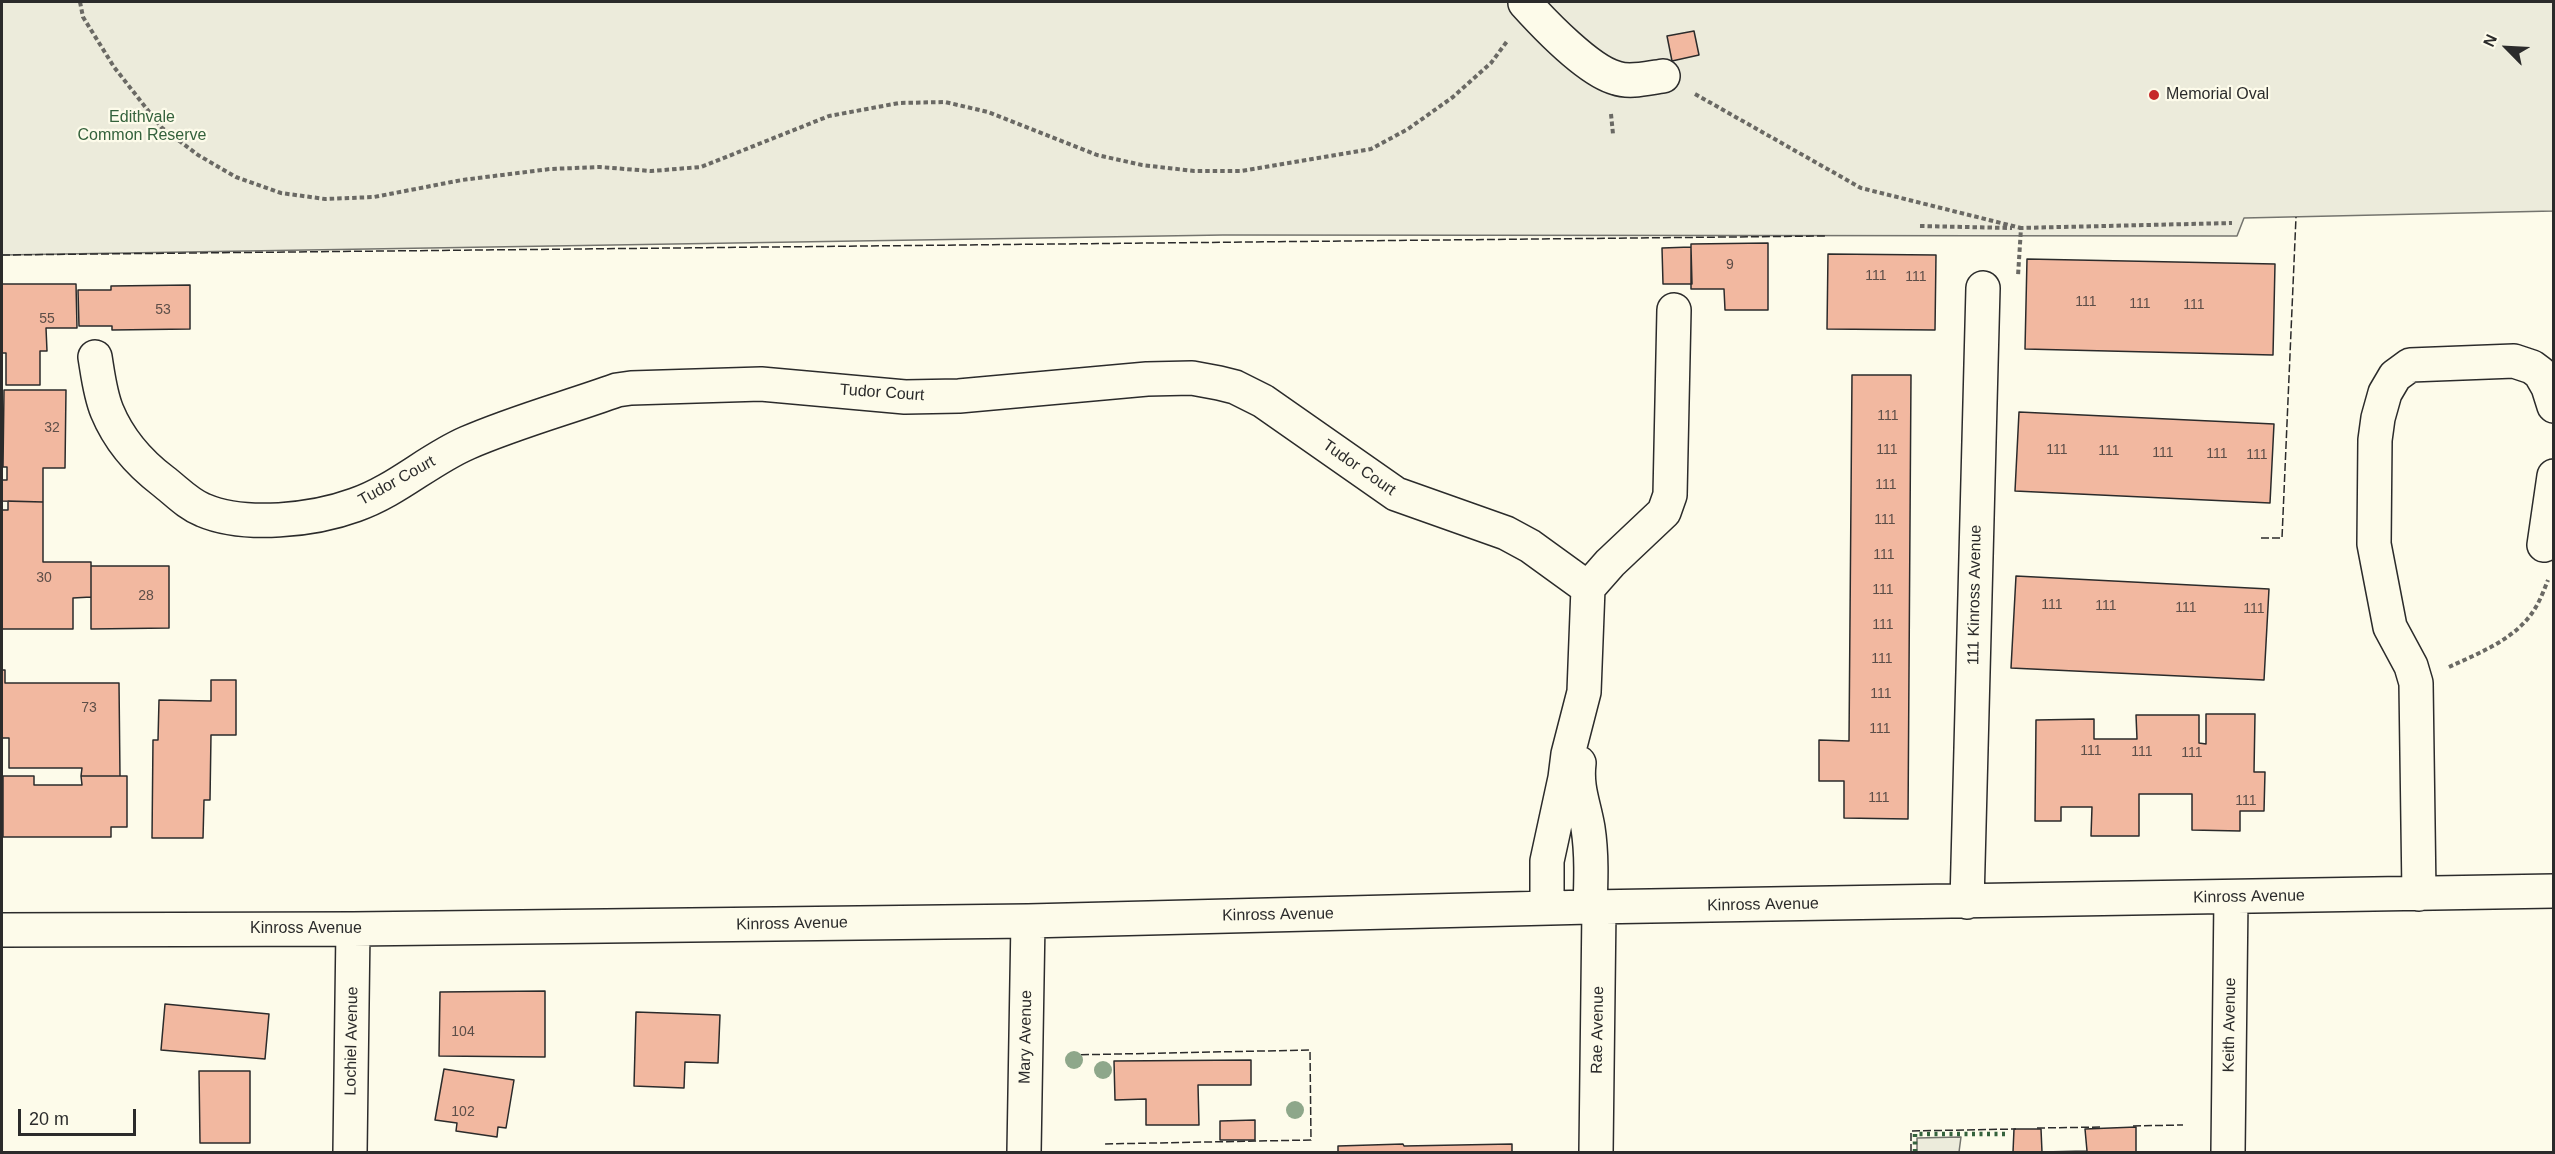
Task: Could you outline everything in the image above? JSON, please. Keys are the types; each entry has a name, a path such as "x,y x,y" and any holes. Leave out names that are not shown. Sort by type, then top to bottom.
{"street":[{"path":"1525,3 1557,37 1608,75 1624,80 1663,76"},
{"name":"111 Kinross Avenue","path":"1967,902 1983,288"},
{"path":"1547,908 1547,861 1585,678 1588,588 1603,569 1664,512 1670,495 1674,310"},
{"name":"Tudor Court","path":"94,357 103,397 117,430 127,447 153,473 203,510 219,515 272,520 302,518 355,505 385,491 466,444 631,388 761,384 905,397 959,396 1176,377 1207,380 1235,387 1263,400 1396,494 1432,509 1493,527 1516,538 1588,588"},
{"path":"2419,894 2415,681 2411,666 2390,627 2374,544 2375,440 2378,418 2385,393 2395,376 2410,365 2514,361 2532,367 2540,373 2548,387 2553,406"},
{"path":"2547,559 2553,476"},
{"path":"1577,725 1580,796 1588,825 1595,908"},
{"name":"Kinross Avenue","path":"2,930 353,929 1028,921 1547,908 2553,891"},
{"name":"Keith Avenue","path":"2228,1152 2232,898"},
{"name":"Rae Avenue","path":"1595,908 1596,1152"},
{"name":"Mary Avenue","path":"1024,1152 1028,921"},
{"name":"Lochiel Avenue","path":"350,1152 353,929"}],"path":[{"path":"80,2 83,17 114,67 161,127 198,155 236,177 281,193 324,199 374,197 462,180 550,169 600,167 651,171 701,167 830,116 899,103 945,102 988,112 1097,155 1142,165 1194,171 1242,171 1334,156 1371,149 1408,129 1453,97 1496,56 1513,34 1525,3"},
{"path":"1663,76 1861,188 2020,228"},
{"path":"1920,226 2020,228 2232,223"},
{"path":"2415,681 2479,653 2522,626 2537,606 2547,559"}],"green space":[{"name":"Edithvale Common Reserve","path":"2,2 2553,2 2553,211 2244,218 2237,236 1223,235 2,255"},
{"path":"1961,1137 1959,1152 1917,1152 1917,1138"}],"building":[{"path":"1694,31 1699,55 1672,61 1667,36"},
{"path":"1768,243 1768,310 1725,310 1724,289 1691,289 1691,244"},
{"path":"1691,247 1692,284 1663,284 1662,248"},
{"path":"1828,254 1936,255 1935,330 1827,329"},
{"path":"2027,259 2275,264 2273,355 2025,349"},
{"path":"2,284 76,284 77,328 46,328 47,351 40,351 40,385 6,385 6,353 2,353"},
{"path":"190,285 190,329 112,330 112,326 79,326 78,290 111,290 111,286"},
{"path":"1852,375 1911,375 1908,819 1844,818 1844,781 1819,781 1819,740 1849,741"},
{"path":"4,390 66,390 65,468 43,468 43,502 2,501 2,480 7,480 7,467 3,467"},
{"path":"2019,412 2274,424 2270,503 2015,491"},
{"path":"8,501 43,502 43,562 91,562 91,597 73,598 73,629 2,629 2,510 8,510"},
{"path":"91,566 169,566 169,628 91,629"},
{"path":"2016,576 2269,589 2264,680 2011,668"},
{"path":"2,670 5,670 5,683 119,683 120,776 81,776 82,768 9,768 9,738 2,738"},
{"path":"211,680 236,680 236,735 211,735 210,800 204,800 203,838 152,838 153,740 158,740 159,700 211,701"},
{"path":"2206,714 2255,714 2254,772 2265,772 2264,811 2240,811 2240,831 2192,830 2192,794 2139,794 2139,836 2091,836 2092,807 2061,807 2061,821 2035,821 2036,720 2094,719 2094,739 2137,739 2136,715 2199,715 2199,743 2206,744"},
{"path":"3,776 34,776 34,785 82,785 81,776 127,776 127,827 111,827 111,837 3,837"},
{"path":"545,991 545,1057 439,1056 440,992"},
{"path":"165,1004 269,1014 265,1059 161,1050"},
{"path":"636,1012 720,1015 718,1063 685,1062 684,1088 634,1086"},
{"path":"1251,1060 1251,1085 1198,1085 1199,1125 1146,1125 1146,1099 1115,1100 1114,1061"},
{"path":"444,1069 514,1080 506,1128 498,1127 497,1137 456,1131 457,1123 435,1120"},
{"path":"199,1071 250,1071 250,1143 200,1143"},
{"path":"1255,1120 1255,1140 1220,1140 1220,1121"},
{"path":"2136,1127 2136,1152 2042,1152 2087,1151 2085,1129"},
{"path":"2014,1129 2041,1129 2042,1152 2013,1152"},
{"path":"1403,1144 1404,1146 1512,1144 1512,1152 1338,1152 1338,1146"}],"hedge":[{"path":"1915,1152 1915,1134 2006,1134"}],"fence":[{"path":"2261,538 2282,538 2296,217"},
{"path":"2,255 1825,236"},
{"path":"1070,1055 1310,1050 1311,1140 1103,1144"},
{"path":"2133,1126 2183,1125"},
{"path":"2037,1128 2103,1127"},
{"path":"1911,1152 1911,1131 2016,1129"}],"place":[{"name":"Memorial Oval","path":"2154,95"}]}
